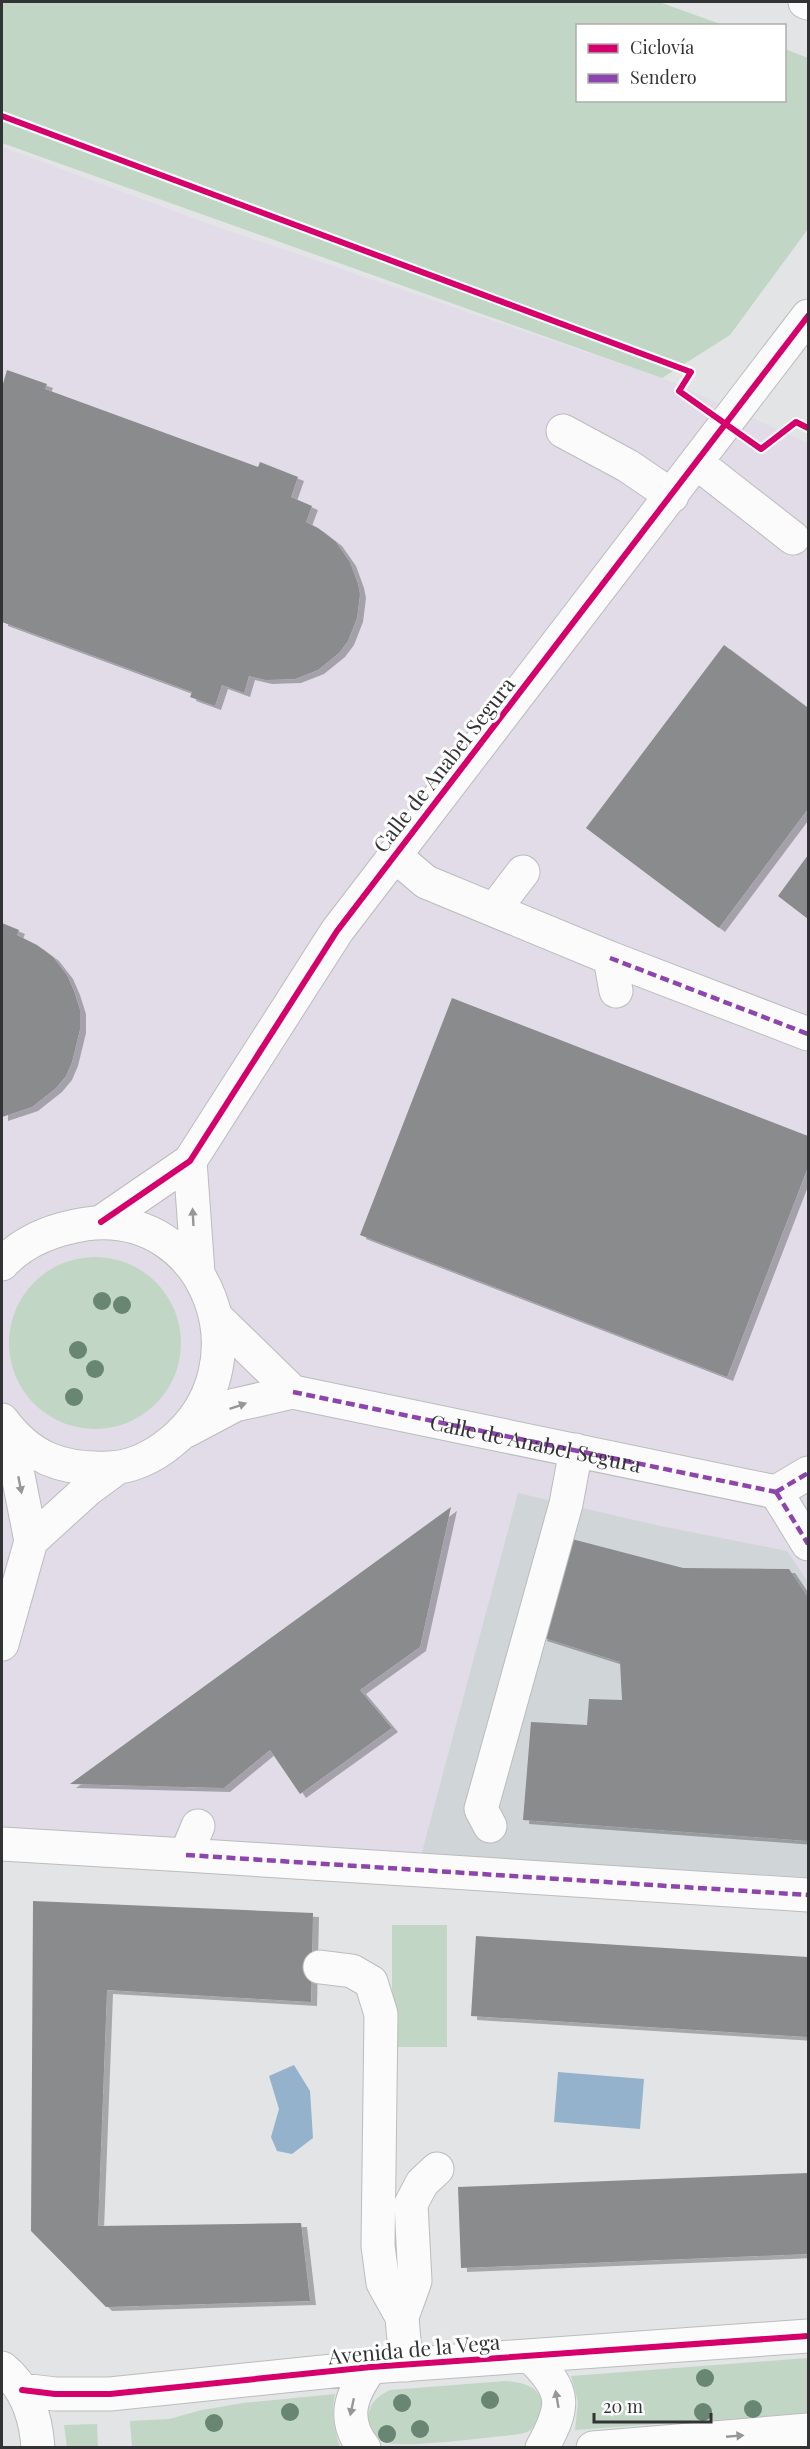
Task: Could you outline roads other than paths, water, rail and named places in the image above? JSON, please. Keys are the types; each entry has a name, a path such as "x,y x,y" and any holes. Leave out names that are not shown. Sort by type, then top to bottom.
{"street":[{"name":"Calle de Anabel Segura","path":"101,1222 190,1161 337,931 808,316"},
{"path":"563,431 628,466 672,496"},
{"path":"697,463 793,538"},
{"path":"393,855 426,882 610,958 808,1034"},
{"path":"494,910 523,872"},
{"path":"610,958 616,991"},
{"path":"5,1425 29,1448 53,1463 82,1469 117,1468 142,1461 160,1451 186,1431 205,1404 217,1374 219,1347 217,1318 198,1273 190,1161"},
{"path":"4,1260 38,1237 66,1227 101,1222 130,1225 157,1237 174,1249 198,1273"},
{"path":"217,1318 247,1350 293,1392"},
{"name":"Calle de Anabel Segura","path":"186,1431 235,1405 293,1392 776,1492"},
{"path":"2,1644 31,1540 5,1425"},
{"path":"490,1826 481,1809 566,1504 576,1450"},
{"path":"31,1540 87,1490 117,1468"},
{"path":"808,1473 776,1492 808,1544"},
{"path":"2,1844 192,1840 808,1895"},
{"path":"320,1967 352,1971 371,1982 381,2014 378,2246 383,2283 402,2317 406,2365"},
{"path":"402,2317 415,2281 411,2204 422,2183 436,2169"},
{"name":"Avenida de la Vega","path":"12,2379 55,2394 110,2394 371,2367 808,2336"},
{"name":"Avenida de la Vega","path":"530,2356 554,2384 560,2404 558,2421 542,2448"},
{"name":"Avenida de la Vega","path":"364,2448 354,2436 350,2416 359,2383 371,2367"},
{"path":"12,2379 36,2423 38,2448"},
{"path":"593,2448 808,2430"}],"water":[{"path":"294,2065 310,2091 313,2138 292,2154 277,2151 271,2137 279,2109 269,2076"},
{"path":"558,2072 644,2079 640,2129 554,2122"}]}
